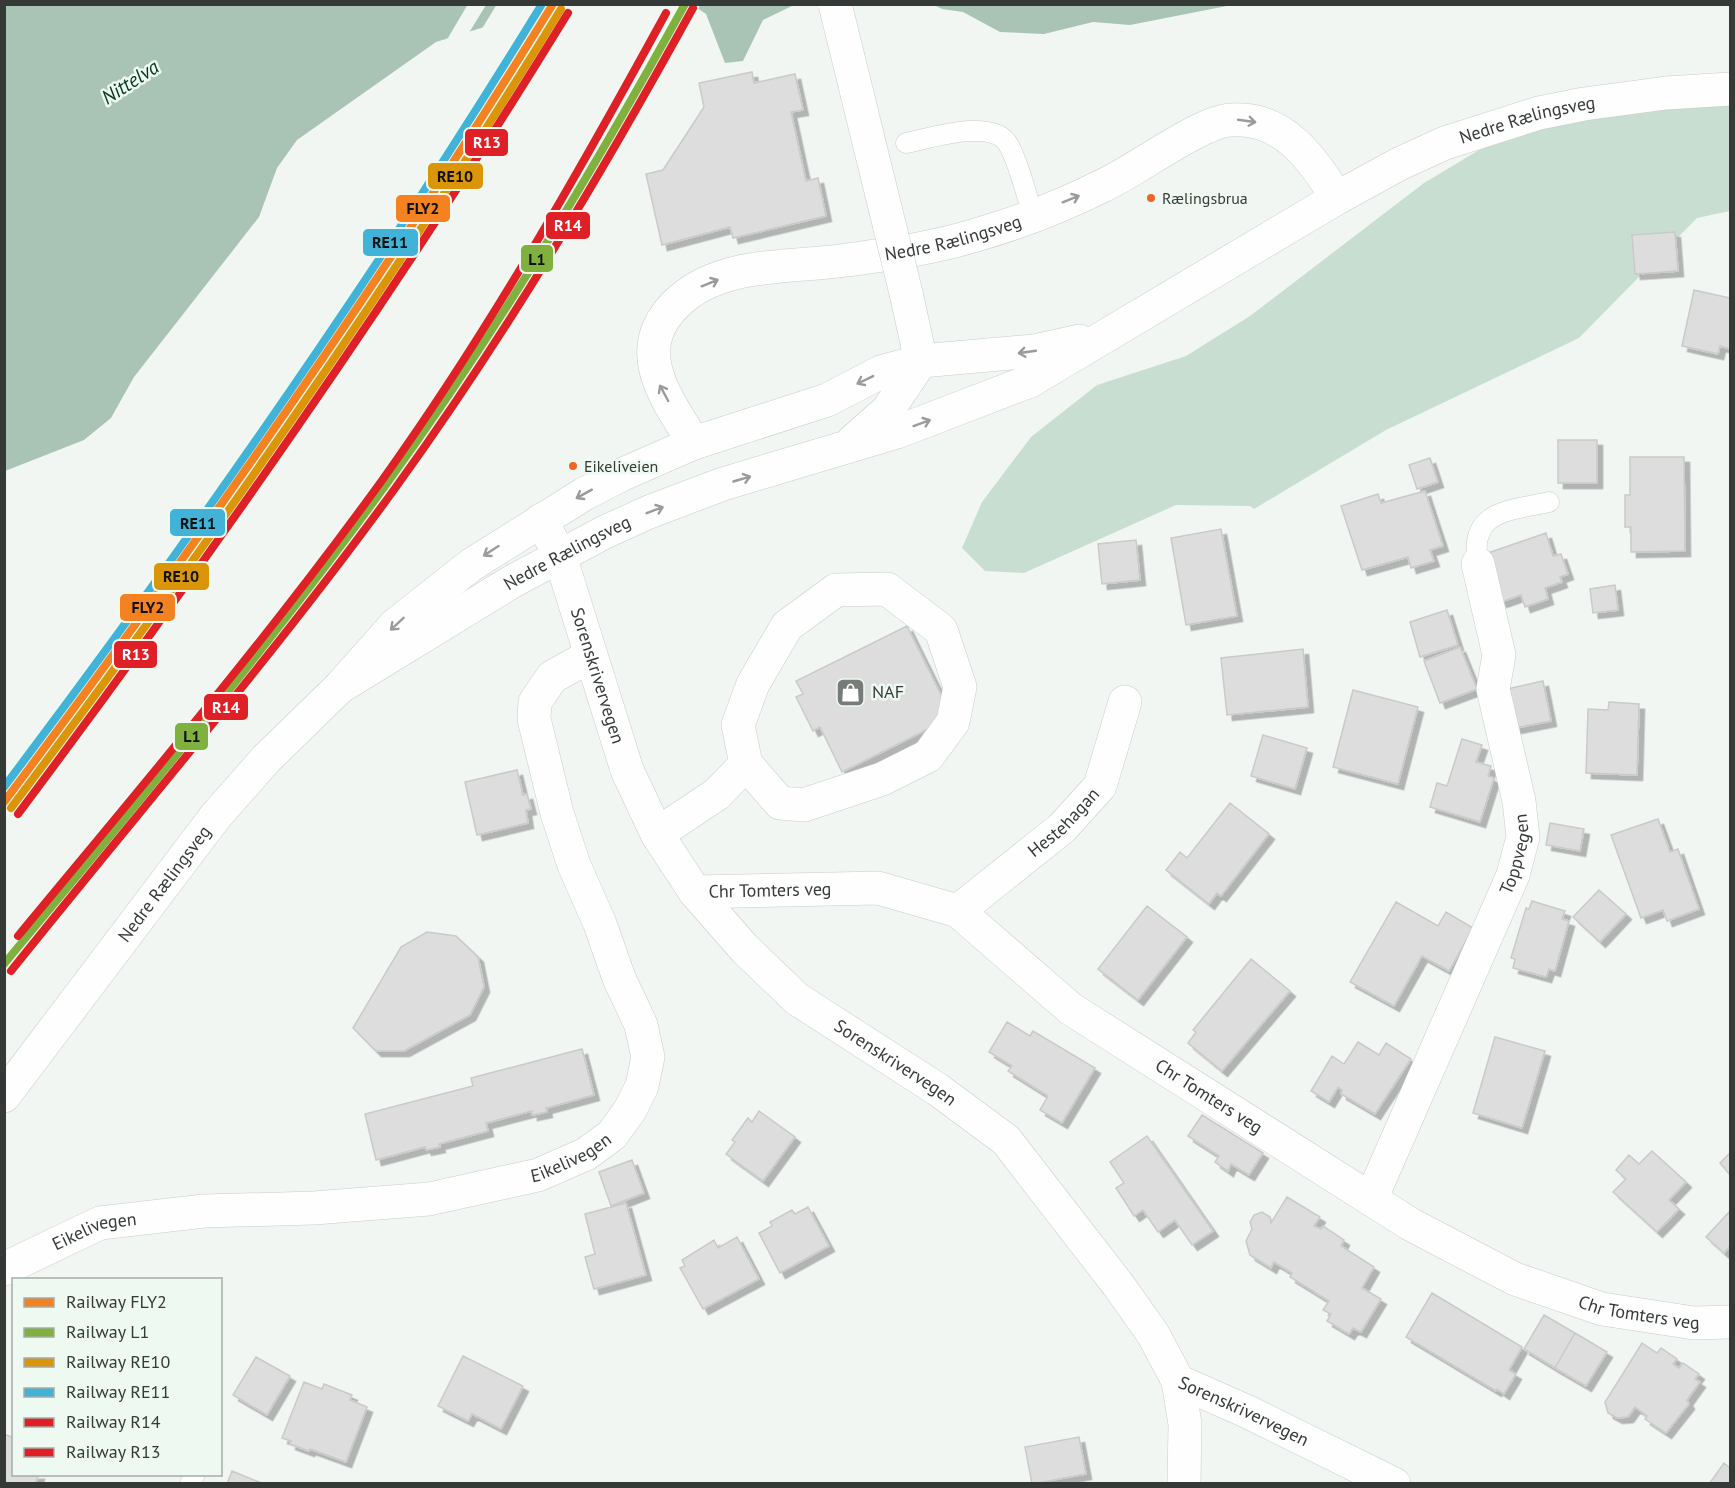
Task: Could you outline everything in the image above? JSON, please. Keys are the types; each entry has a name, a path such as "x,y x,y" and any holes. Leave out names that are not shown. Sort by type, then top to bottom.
{"street":[{"path":"835,4 921,361"},
{"name":"Nedre Rælingsveg","path":"340,687 488,596 560,556 649,512 723,484 949,413 1030,381 1337,198 1399,164 1445,143 1539,112 1621,99 1731,89"},
{"name":"Nedre Rælingsveg","path":"694,443 656,378 653,357 656,339 665,318 686,296 702,285 735,273 846,260 937,246 976,235 1103,186 1198,132 1229,120 1262,124 1281,132 1297,143 1310,157 1337,198"},
{"name":"Nedre Rælingsveg","path":"4,1096 215,817 266,759 340,687 395,625 442,586 541,520 621,475 694,443 827,400 881,372 921,361 1034,351 1104,335"},
{"name":"Nedre Rælingsveg","path":"846,447 888,410 921,361"},
{"name":"Sorenskrivervegen","path":"541,520 560,556 627,770 657,834 695,892 744,948 797,999 937,1089 1006,1140 1119,1286 1153,1334 1178,1381 1248,1412 1394,1484"},
{"name":"Toppvegen","path":"1371,1199 1513,875 1523,837 1520,801 1493,689 1499,655 1478,564"},
{"path":"887,589 940,630 960,687 953,722 928,756 882,779 804,805 780,803 746,764 738,725 753,684 787,626 836,590 887,589"},
{"name":"Eikelivegen","path":"4,1269 100,1222 204,1211 314,1208 429,1199 538,1175 586,1154 612,1135 630,1110 642,1086 648,1057 641,1025 619,978 574,865 557,813 534,719 535,702 552,676 590,656"},
{"name":"Hestehagan","path":"958,910 1062,828 1100,786 1125,702"},
{"path":"657,834 717,794 746,764"},
{"name":"Chr Tomters veg","path":"695,892 878,888 958,910 1071,1009 1410,1224 1515,1279 1602,1309 1694,1323 1731,1322"},
{"path":"1178,1381 1185,1424 1184,1484"}],"lane":[{"path":"906,143 975,130 995,132 1008,142 1032,215"},
{"name":"Toppvegen","path":"1478,564 1475,546 1478,534 1494,515 1549,502"}],"shaded area":[{"path":"1730,89 1730,211 1697,218 1579,338 1386,430 1254,509 1250,506 1176,505 1024,573 985,571 962,548 982,502 1031,437 1097,385 1186,356 1250,316 1424,183 1484,147 1549,114"}],"water":[{"name":"Nittelva","path":"4,5 555,5 436,42 297,140 277,168 259,217 134,377 111,418 84,440 5,471"},
{"path":"693,5 794,5 763,20 743,61 725,63 706,14"},
{"path":"934,5 1232,5 1130,25 1093,22 1044,34 1000,32 963,12 942,9"}],"pier":[{"path":"468,4 486,5 467,36 445,43"},
{"path":"497,4 558,4 480,32"}],"building":[{"path":"752,72 754,83 795,74 803,110 791,112 806,181 818,178 826,216 733,238 730,227 662,245 646,174 663,170 704,107 699,83"},
{"path":"1675,232 1678,271 1635,274 1632,235"},
{"path":"1694,290 1730,298 1730,349 1720,346 1718,354 1682,346"},
{"path":"1558,440 1597,440 1597,483 1558,483"},
{"path":"1630,457 1684,457 1685,551 1631,552 1631,527 1625,527 1625,495 1630,495"},
{"path":"1430,458 1438,482 1417,489 1409,465"},
{"path":"1425,491 1443,546 1430,550 1434,561 1411,568 1408,557 1362,570 1341,506 1378,494 1381,503"},
{"path":"1221,529 1237,616 1186,625 1171,538"},
{"path":"1546,533 1553,556 1561,554 1568,574 1560,577 1562,582 1545,588 1548,599 1525,607 1521,595 1501,602 1485,554"},
{"path":"1136,540 1140,580 1102,584 1098,544"},
{"path":"1615,585 1618,610 1593,613 1590,589"},
{"path":"1447,610 1458,645 1420,657 1410,622"},
{"path":"907,626 952,717 842,772 820,727 813,731 796,697 803,694 796,681"},
{"path":"1460,647 1477,689 1440,703 1424,661"},
{"path":"1303,649 1308,707 1227,715 1221,658"},
{"path":"1543,681 1551,721 1515,728 1507,689"},
{"path":"1353,690 1418,707 1398,784 1333,767"},
{"path":"1609,702 1639,704 1637,775 1586,773 1588,709 1608,710"},
{"path":"1263,735 1307,748 1295,789 1251,776"},
{"path":"1462,739 1482,745 1476,762 1491,766 1488,776 1494,778 1480,822 1430,807 1437,783 1447,786"},
{"path":"517,770 523,795 527,794 531,809 526,810 528,823 477,835 465,782"},
{"path":"1230,803 1269,834 1221,896 1217,893 1209,904 1166,870 1180,852 1187,858"},
{"path":"1658,819 1670,852 1678,849 1699,909 1667,921 1663,910 1641,918 1611,835"},
{"path":"1550,823 1584,829 1580,851 1546,845"},
{"path":"1599,890 1626,914 1600,942 1573,917"},
{"path":"1532,901 1565,911 1562,919 1569,921 1555,971 1549,969 1546,977 1513,968 1515,959 1511,958 1526,908 1529,909"},
{"path":"1396,902 1438,926 1446,912 1473,928 1449,971 1422,956 1394,1006 1350,982"},
{"path":"1147,906 1187,937 1138,1000 1098,969"},
{"path":"427,932 456,936 478,957 484,987 470,1015 404,1051 376,1051 353,1028 401,947"},
{"path":"1251,959 1290,991 1222,1071 1188,1043 1196,1032 1193,1030"},
{"path":"1007,1022 1030,1036 1033,1031 1095,1068 1062,1123 1040,1110 1048,1096 1008,1071 1012,1066 989,1052"},
{"path":"1495,1037 1545,1051 1522,1128 1473,1113"},
{"path":"1358,1042 1379,1055 1386,1043 1411,1059 1375,1114 1341,1094 1342,1090 1338,1087 1329,1102 1311,1091 1332,1056 1344,1064"},
{"path":"582,1049 594,1095 546,1108 547,1112 532,1115 532,1111 486,1123 488,1131 439,1144 440,1147 426,1150 425,1147 376,1160 365,1114 473,1086 471,1078"},
{"path":"759,1111 795,1137 763,1181 726,1154 735,1142 732,1140 748,1118 752,1122"},
{"path":"1202,1115 1263,1153 1249,1175 1231,1164 1228,1171 1215,1162 1219,1156 1188,1136"},
{"path":"1147,1136 1213,1231 1192,1245 1175,1220 1158,1232 1143,1210 1134,1216 1116,1188 1124,1183 1110,1162"},
{"path":"1652,1151 1686,1182 1669,1200 1679,1209 1657,1232 1613,1192 1626,1179 1616,1170 1629,1155 1639,1164"},
{"path":"1730,1153 1730,1175 1720,1163"},
{"path":"632,1160 644,1193 611,1206 599,1172"},
{"path":"1287,1197 1320,1217 1314,1226 1321,1229 1323,1226 1344,1240 1341,1246 1374,1267 1362,1288 1381,1299 1361,1332 1353,1328 1349,1334 1327,1321 1331,1314 1323,1310 1329,1301 1290,1277 1292,1273 1274,1262 1271,1268 1250,1255 1246,1241 1252,1229 1250,1222 1254,1215 1262,1212 1270,1217 1271,1223"},
{"path":"626,1203 646,1275 594,1289 585,1257 595,1254 585,1214"},
{"path":"808,1207 829,1246 780,1273 759,1233 772,1226 770,1222 792,1210 795,1214"},
{"path":"1730,1211 1730,1246 1724,1253 1706,1237"},
{"path":"737,1237 759,1279 703,1309 680,1268 685,1266 682,1260 714,1240 718,1248"},
{"path":"1432,1293 1522,1347 1509,1370 1516,1374 1504,1394 1406,1337"},
{"path":"1544,1315 1575,1333 1555,1368 1524,1349"},
{"path":"1575,1333 1607,1352 1586,1386 1555,1368"},
{"path":"1642,1343 1657,1353 1661,1348 1677,1359 1673,1364 1679,1368 1683,1363 1699,1374 1695,1379 1700,1382 1687,1400 1689,1404 1666,1433 1645,1419 1647,1416 1635,1407 1628,1417 1617,1418 1608,1413 1605,1402"},
{"path":"463,1356 523,1386 501,1429 472,1414 468,1421 438,1406"},
{"path":"256,1357 290,1376 267,1415 233,1395"},
{"path":"304,1382 322,1389 324,1384 352,1395 350,1400 367,1407 346,1462 290,1444 291,1441 282,1438"},
{"path":"4,1434 12,1437 12,1476 38,1476 35,1484 4,1484"},
{"path":"1079,1437 1086,1474 1032,1484 1025,1447"},
{"path":"1724,1463 1730,1468 1730,1484 1709,1484"},
{"path":"232,1471 264,1484 227,1484"}],"rail line":[{"name":"RE11","path":"4,787 145,596 282,402 415,205 542,4"},
{"name":"FLY2","path":"4,802 148,607 288,410 423,209 553,4"},
{"name":"L1","path":"4,964 248,666 342,544 429,425 544,248 685,4"},
{"name":"R14","path":"11,971 255,671 350,549 437,430 552,252 693,8"},
{"name":"RE10","path":"11,808 226,514 364,315 497,112 561,9"},
{"name":"R13","path":"18,814 233,519 371,320 568,13"},
{"name":"R13","path":"18,936 250,653 383,479 460,366 532,250 666,13"}],"place":[{"name":"Rælingsbrua","path":"1151,198"},
{"name":"Eikeliveien","path":"573,466"},
{"name":"NAF","path":"851,692"}]}
